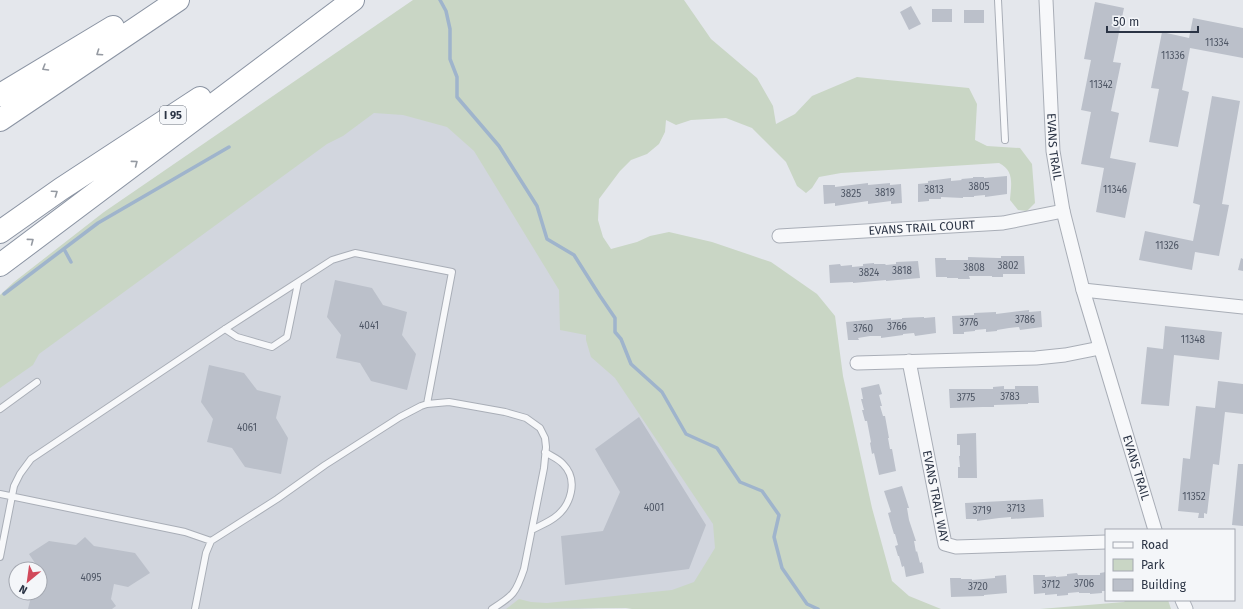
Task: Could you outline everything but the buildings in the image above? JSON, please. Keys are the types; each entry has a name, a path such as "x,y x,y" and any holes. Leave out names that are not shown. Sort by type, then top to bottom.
{"highway":[{"path":"0,95 105,32 163,0"},
{"path":"0,120 178,0"},
{"name":"I 95","path":"0,232 61,189 348,0"},
{"path":"0,265 353,0"}],"street":[{"name":"EVANS TRAIL","path":"1046,0 1053,151 1063,211 1083,290 1154,529"},
{"name":"EVANS TRAIL COURT","path":"779,236 1003,223 1063,211"},
{"path":"1083,290 1243,307"},
{"path":"857,363 1036,358 1100,348"},
{"name":"EVANS TRAIL WAY","path":"908,361 946,544 956,547 1105,542"}],"lane":[{"path":"998,0 1005,140"},
{"path":"0,557 14,486 20,474 31,459 225,329 332,260 355,253 452,272 427,404"},
{"path":"225,329 237,337 272,347 287,337 298,283"},
{"path":"0,409 37,382"},
{"path":"195,609 206,553 211,541 400,417 427,404 450,402 505,412 526,418 540,428 545,438 544,468 527,555 519,582 510,597 492,609"},
{"path":"532,530 555,518 567,503 572,489 572,478 568,469 562,463 545,452"},
{"path":"0,494 185,532 211,541"}],"shaded area":[{"path":"431,54 820,532 701,603 578,609 0,609 0,368"}],"green space":[{"path":"413,0 684,0 711,39 757,78 773,106 776,124 795,114 812,96 857,77 969,88 977,104 975,140 987,146 1020,148 1032,164 1035,203 1027,211 1018,210 1010,200 1010,174 1004,166 999,163 841,173 819,177 812,188 806,193 797,186 786,162 752,128 726,118 691,120 676,125 666,120 665,132 659,144 647,154 631,160 620,171 599,199 598,220 603,237 611,249 637,242 650,236 669,232 712,242 771,262 817,294 835,316 843,376 872,508 892,581 909,596 941,609 506,609 519,599 531,602 547,603 672,590 694,582 715,548 713,524 615,378 591,357 586,335 560,330 559,290 474,151 447,127 403,115 374,113 343,136 327,144 39,354 33,365 0,388 0,295 14,282 104,212"},
{"path":"1168,601 1171,609 1040,609 1124,602"}],"waterway":[{"path":"440,0 446,11 450,29 450,59 457,77 457,97 499,146 537,206 547,239 574,255 615,318 615,332 621,339 631,364 662,392 686,434 717,448 740,482 762,491 779,515 774,537 782,568 807,604 818,609"},
{"path":"4,294 98,223 229,147"},
{"path":"64,249 71,262"}]}
